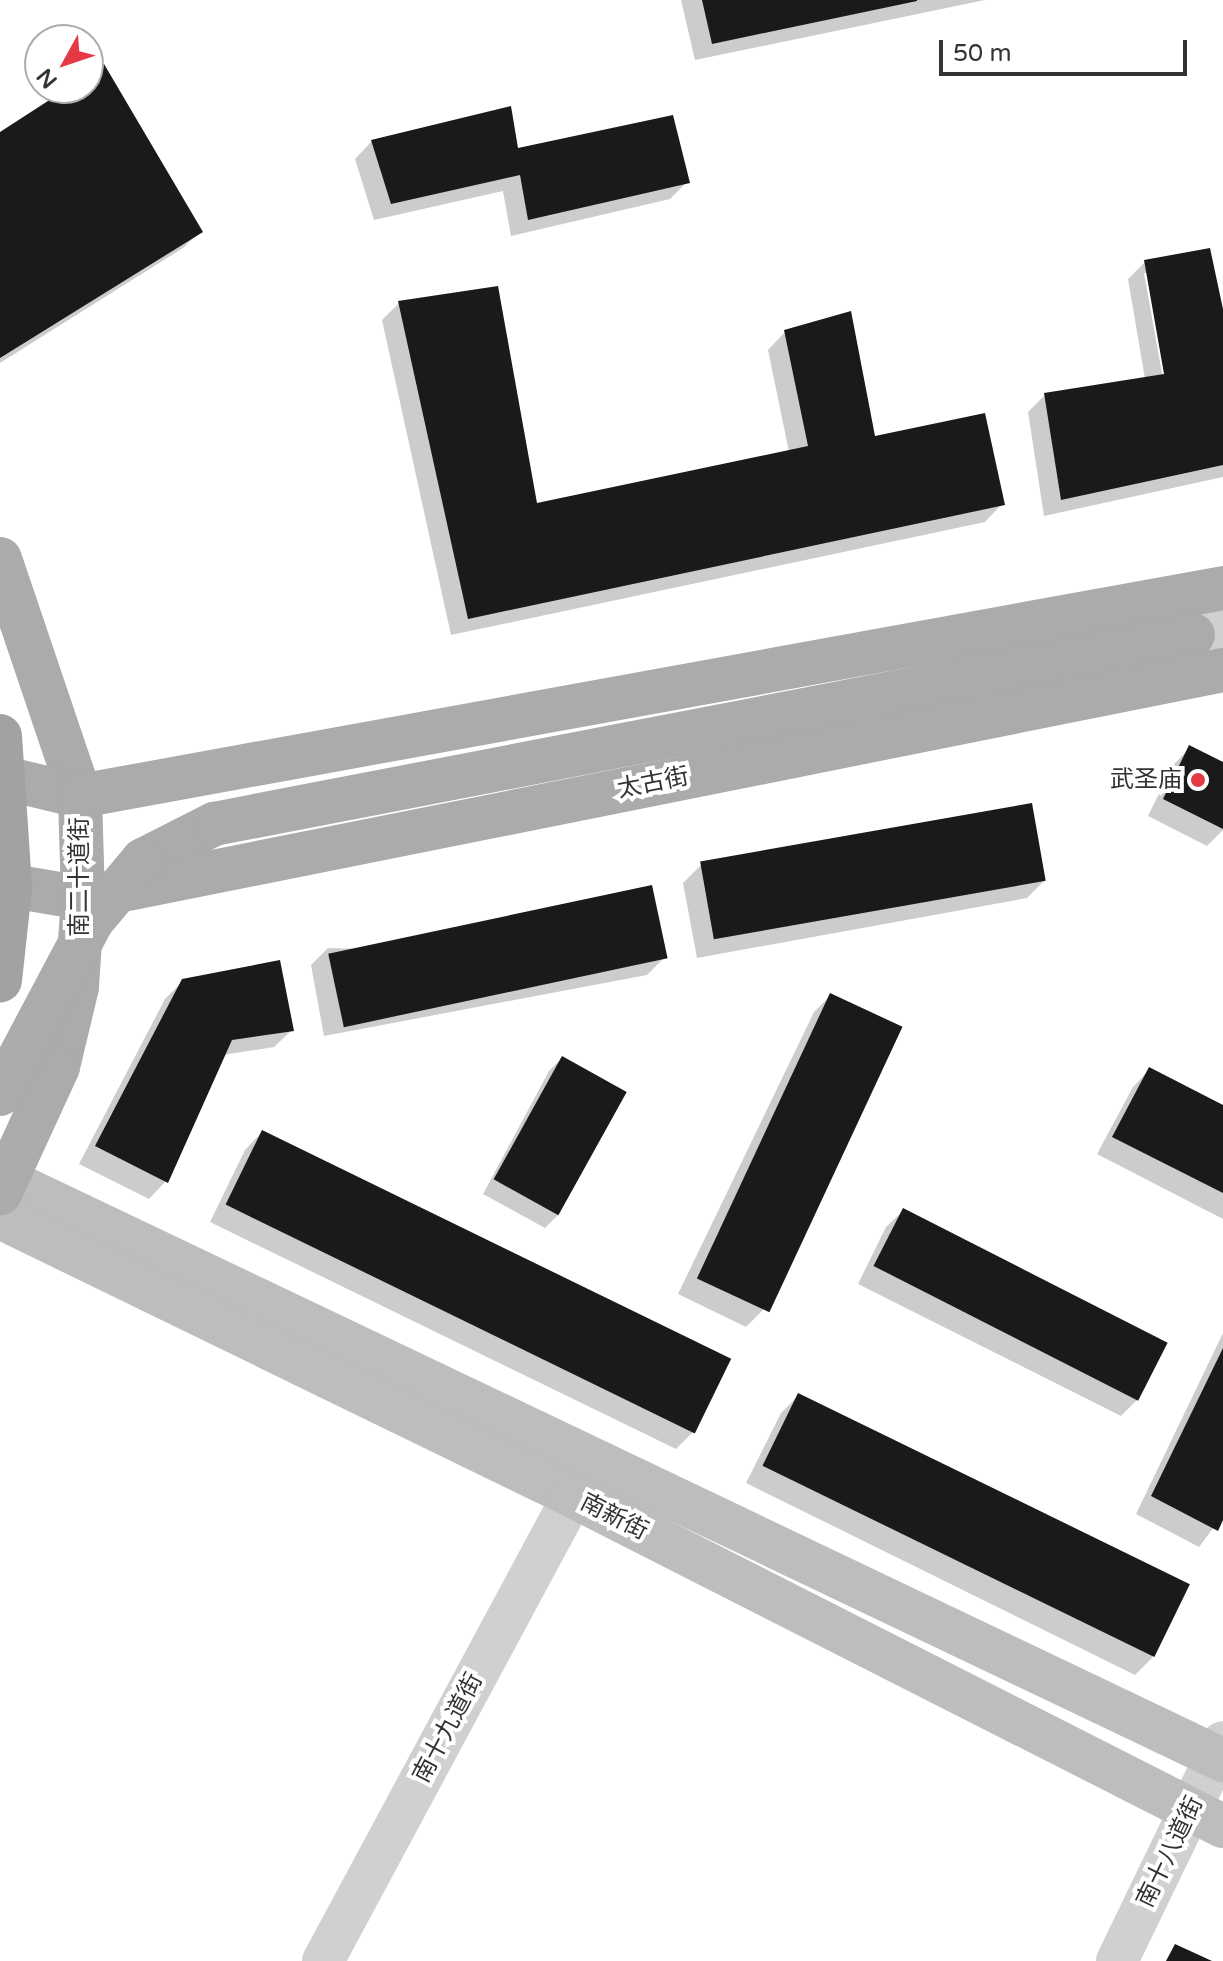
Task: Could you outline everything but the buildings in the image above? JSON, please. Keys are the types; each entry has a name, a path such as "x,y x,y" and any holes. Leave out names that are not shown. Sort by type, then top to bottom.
{"highway":[{"path":"0,736 10,888 0,980"}],"main road":[{"name":"南二十道街","path":"0,559 80,796 83,898 77,987 58,1067 2,1192"},
{"path":"0,777 80,796 1223,588"},
{"name":"太古街","path":"0,1094 92,921 143,860 214,824 1208,633"},
{"name":"太古街","path":"83,898 1223,670"},
{"path":"0,884 83,898"},
{"name":"南新街","path":"2,1192 573,1496 1207,1818"},
{"name":"南新街","path":"2,1192 1221,1753"}],"street":[{"name":"南十九道街","path":"323,1961 573,1496"},
{"name":"南十八道街","path":"1117,1961 1207,1818 1221,1753"}],"place":[{"name":"武圣庙","path":"1198,780"}]}
